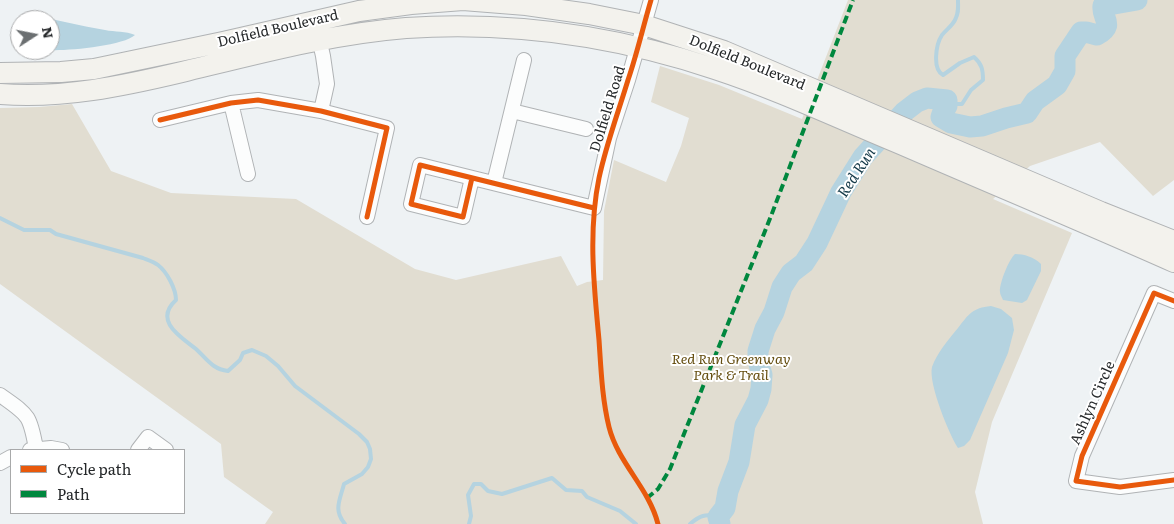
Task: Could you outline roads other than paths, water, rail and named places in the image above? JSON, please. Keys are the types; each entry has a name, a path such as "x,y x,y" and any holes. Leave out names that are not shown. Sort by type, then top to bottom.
{"main road":[{"name":"Dolfield Boulevard","path":"0,73 61,72 94,69 359,11 411,4 463,0 589,14 644,25 724,51 779,84 1016,185 1174,262"},
{"name":"Dolfield Boulevard","path":"0,94 40,95 109,88 319,40 366,32 405,28 494,26 572,34 638,47 716,70 779,84"},
{"name":"Dolfield Boulevard","path":"1016,185 1174,241"}],"street":[{"name":"Dolfield Road","path":"494,183 594,208 609,138 638,47 650,0"},
{"path":"314,21 327,84 321,111"},
{"path":"472,178 463,217 411,204 420,165 494,183 524,60"},
{"path":"160,120 231,103 258,100 321,111 387,128 367,217"},
{"path":"231,103 248,174"},
{"path":"512,111 586,129"},
{"name":"Ashlyn Circle","path":"1174,301 1154,293 1082,456 1076,481 1120,487 1174,480"},
{"path":"0,395 27,415 32,424 33,449"},
{"path":"139,449 148,437 165,449"},
{"path":"42,449 56,449"}],"water":[{"path":"60,21 135,35 129,39 107,45 60,50"},
{"path":"1015,254 1029,256 1041,264 1041,271 1027,300 1022,303 1003,300 1000,293 1005,272"},
{"path":"991,306 1001,309 1012,318 1014,330 1008,353 970,440 964,446 958,448 936,396 932,367 943,347 968,315 979,308"}],"waterway":[{"path":"947,100 955,104 962,104 971,90 983,80 981,67 974,57 960,63 943,75 937,67 938,44 942,35 956,17 958,0"},
{"name":"Red Run","path":"720,524 718,517 725,508 728,491 739,462 745,425 758,400 761,389 762,375 758,351 765,329 774,312 782,287 791,273 804,263 817,243 841,192 863,157 904,112 917,102 927,98 947,100 947,106 941,117 951,123 970,127 982,126 1027,113 1035,101 1057,85 1065,71 1065,56 1081,32 1097,35 1106,28 1103,6 1137,0"},
{"path":"0,218 24,230 50,230 56,234 143,258 156,264 168,276 176,296 176,300 167,315 168,322 177,334 210,363 222,370 228,371 240,360 243,353 252,350 266,356 278,366 295,386 359,434 367,442 371,459 368,467 362,474 344,484 338,509 341,519 345,524"},
{"path":"469,524 471,516 468,495 474,484 481,484 488,491 502,494 552,478 566,490 582,491 587,497 620,511 636,524"},
{"path":"690,524 703,516 718,517"}],"park label":[{"name":"Red Run Greenway Park & Trail","path":"731,368"}]}
